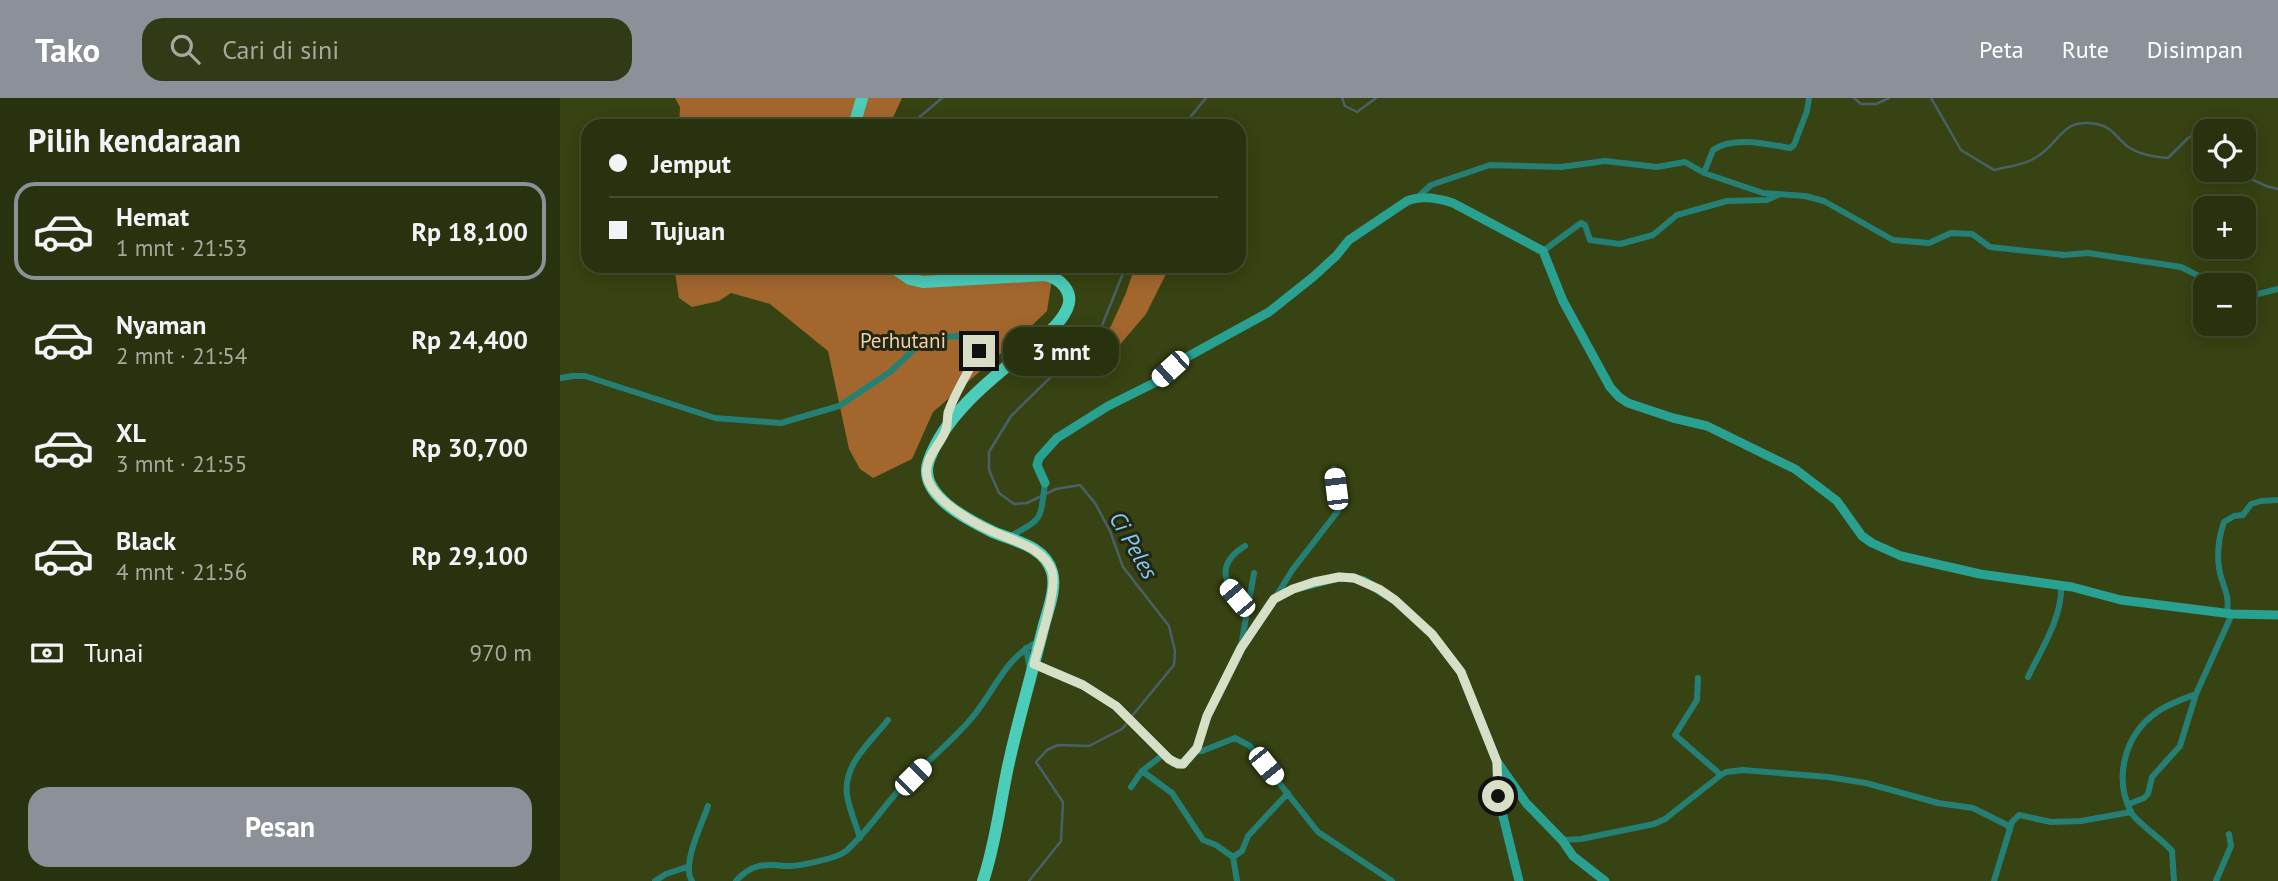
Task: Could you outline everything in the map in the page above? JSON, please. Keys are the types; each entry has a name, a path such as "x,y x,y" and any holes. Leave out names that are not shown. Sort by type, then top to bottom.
{"highway":[{"path":"856,119 862,98"},
{"path":"901,273 910,279 923,282 1045,275 1061,281 1067,290 1069,303 1063,315 1036,342 975,394 946,429 928,461 926,470 930,486 941,500 987,528 1038,552 1052,570 1054,585 1009,762 983,881"}],"street":[{"path":"1704,173 1713,150 1727,144 1765,144 1790,148 1794,145 1807,111 1809,98"},
{"path":"1008,538 1035,523 1040,516 1045,483 1037,465 1057,438 1108,406 1154,383 1178,362 1269,312 1319,272 1349,240 1407,201 1431,186 1490,165 1561,167 1605,161 1657,167 1685,162 1704,173 1763,192 1805,196 1824,201 1893,240 1929,243 1951,233 1972,234 1990,247 2064,254 2088,253 2181,267 2193,273"},
{"path":"1544,251 1581,223 1585,225 1590,240 1616,244 1653,235 1677,215 1727,201 1767,200 1779,194"},
{"path":"1417,197 1452,203 1544,251 1563,301 1610,387 1619,397 1628,403 1673,418 1707,426 1795,469 1837,501 1863,536 1872,543 1901,556 1980,574 2061,585 2121,600 2230,613 2278,615"},
{"path":"2256,294 2278,289"},
{"path":"560,378 586,376 715,418 781,423 839,406 890,372 925,338 956,336 974,340 979,351 949,412 946,429"},
{"path":"1026,648 1026,659 1033,669 1083,685 1116,706 1173,762 1178,764 1189,759 1201,739 1207,716 1241,648 1293,569 1338,511 1334,469"},
{"path":"2129,804 2148,794 2152,777 2180,746 2196,694 2230,613 2229,597 2219,566 2219,541 2224,522 2234,516 2243,515 2252,504 2278,500"},
{"path":"1245,546 1227,566 1225,580 1228,588 1247,609"},
{"path":"1241,648 1254,573"},
{"path":"1274,599 1293,589 1339,577 1364,581 1395,600 1432,634 1461,672 1497,762 1526,803 1581,864 1605,881"},
{"path":"2028,677 2056,614 2061,598 2061,585"},
{"path":"736,881 759,865 770,863 785,866 841,855 860,838 898,791 960,732 988,696 1009,662 1040,641"},
{"path":"1698,678 1697,700 1675,734 1721,775"},
{"path":"2174,881 2172,851 2134,817 2121,771 2134,735 2156,712 2196,694"},
{"path":"860,838 847,795 848,772 856,757 888,720"},
{"path":"1195,751 1202,751 1235,738 1250,746 1318,832 1392,881"},
{"path":"1131,787 1142,771 1164,754"},
{"path":"1497,762 1498,796 1519,881"},
{"path":"1562,841 1654,824 1665,819 1721,775 1742,770 1866,783 1938,803 1973,808 2007,825 2010,830"},
{"path":"1142,771 1172,793 1203,839 1233,857 1237,881"},
{"path":"1233,857 1242,851 1248,836 1288,793"},
{"path":"691,881 687,867 708,806"},
{"path":"1994,881 2012,822 2022,815 2051,822 2081,821 2131,812"},
{"path":"2216,881 2231,846 2228,834"},
{"path":"655,881 687,867"}],"green space":[{"path":"675,98 902,98 892,119 679,119 680,107"},
{"name":"Perhutani","path":"675,273 1053,273 1047,311 933,412 912,459 873,478 860,469 849,449 828,351 770,304 731,293 719,301 692,307 679,298"},
{"path":"1133,273 1166,273 1146,314 1094,375 1079,373 1078,359 1111,326"}],"waterway":[{"name":"Ci Peles","path":"917,119 942,98"},
{"path":"1189,119 1206,98"},
{"path":"1342,98 1345,106 1357,112 1376,98"},
{"path":"1854,98 1861,104 1876,104 1889,98"},
{"path":"1931,98 1961,150 1994,170 2030,161 2075,124 2102,125 2136,152 2168,158 2193,135"},
{"path":"2256,181 2278,189"},
{"name":"Ci Peles","path":"1123,273 1101,328 1011,416 989,452 989,470 999,493 1014,504 1027,503 1056,489 1080,485 1095,503 1110,531 1123,567 1169,626 1175,651 1174,665 1132,716"},
{"name":"Ci Peles","path":"1029,881 1061,841 1063,802 1036,762 1047,750 1058,745 1089,746 1122,729 1128,722"}],"route":[{"path":"979,351 949,412 946,429 928,461 927,479 941,500 987,528 1030,547 1048,563 1054,585 1034,664 1083,685 1116,706 1169,759 1183,764 1197,748 1207,716 1241,648 1274,599 1314,582 1339,577 1354,578 1379,589 1395,600 1432,634 1461,672 1497,762 1498,796"}]}
